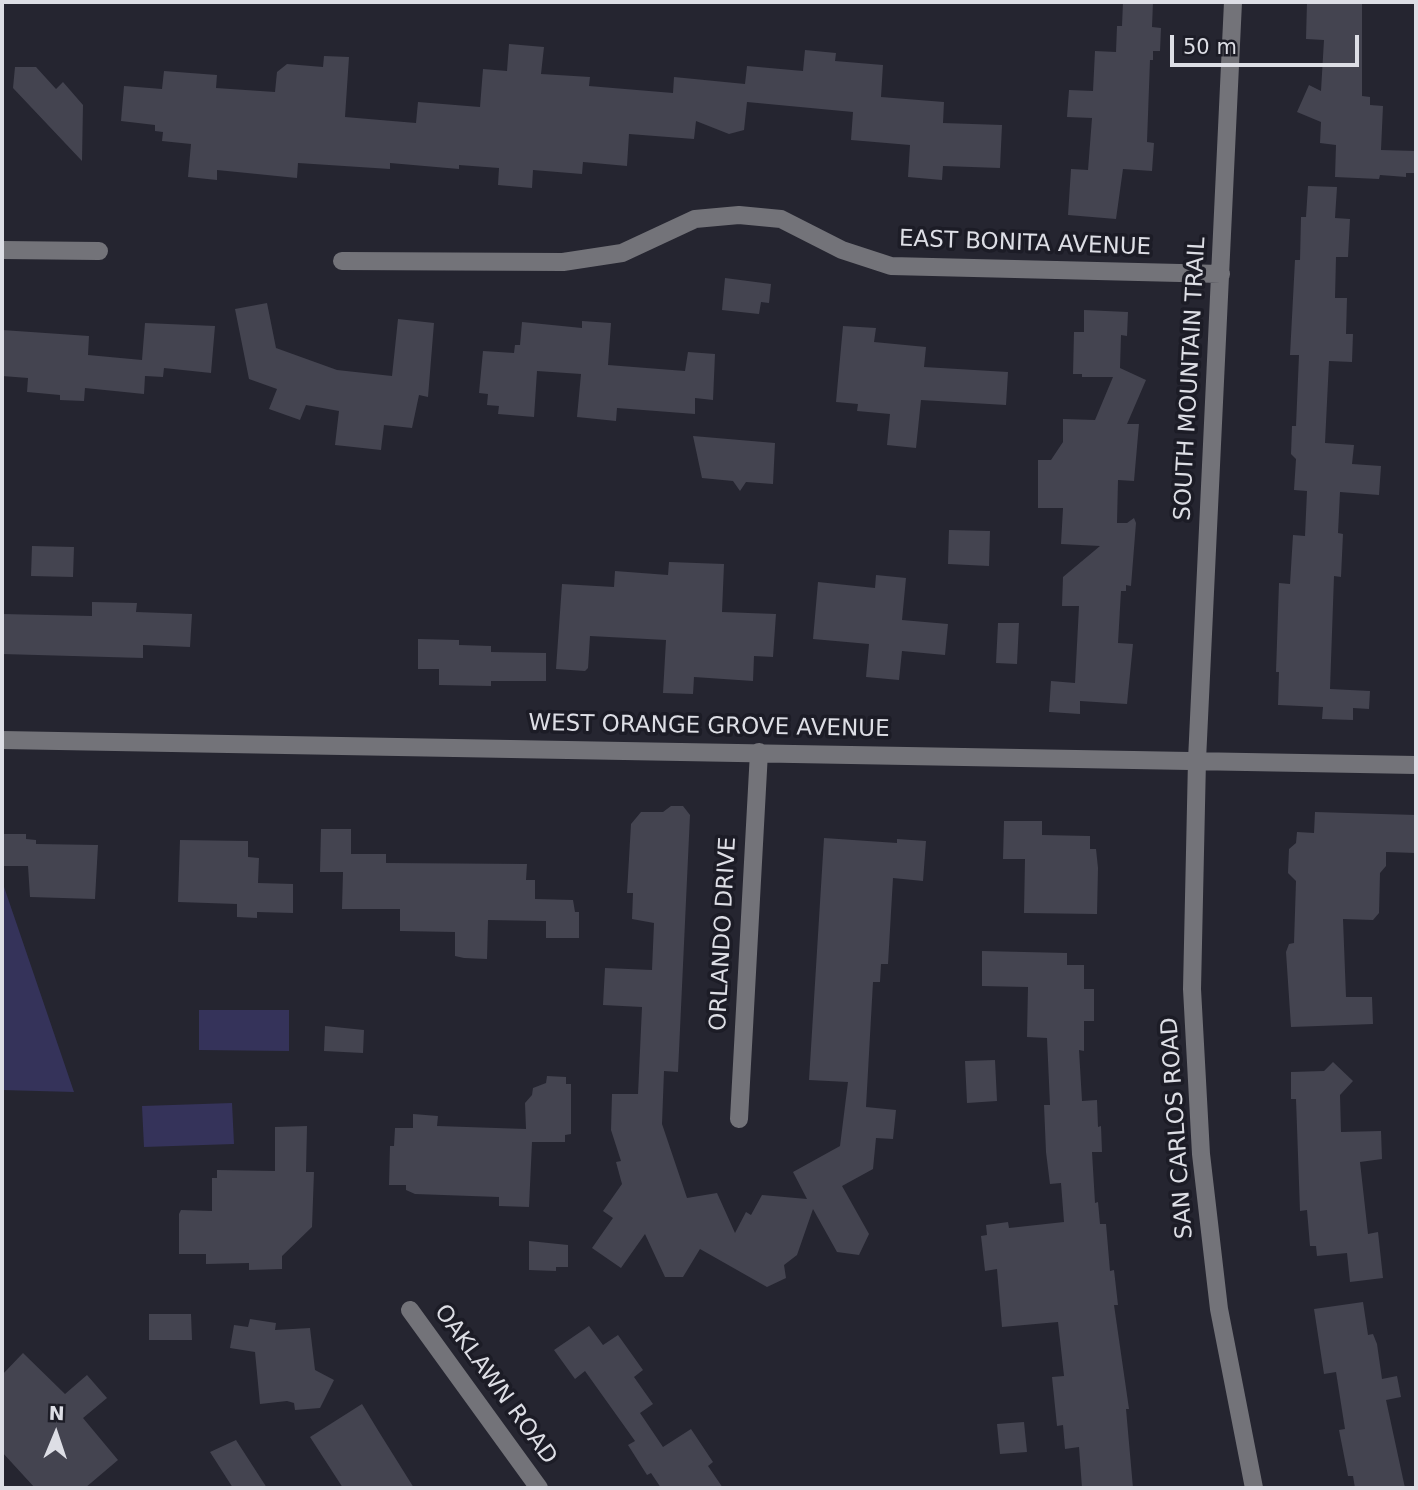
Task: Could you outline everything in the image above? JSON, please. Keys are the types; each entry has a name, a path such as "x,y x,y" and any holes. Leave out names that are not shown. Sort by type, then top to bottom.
{"street":[{"name":"SOUTH MOUNTAIN TRAIL","path":"1197,760 1233,2"},
{"name":"EAST BONITA AVENUE","path":"342,261 563,262 622,253 695,219 739,215 781,219 842,250 891,266 1221,274"},
{"path":"2,250 99,251"},
{"name":"WEST ORANGE GROVE AVENUE","path":"2,740 1416,765"},
{"name":"ORLANDO DRIVE","path":"739,1119 759,752"},
{"name":"SAN CARLOS ROAD","path":"1197,760 1192,989 1201,1154 1219,1308 1254,1488"},
{"name":"OAKLAWN ROAD","path":"410,1310 539,1488"}],"shaded area":[{"path":"2,881 74,1092 2,1090"},
{"path":"199,1010 289,1010 289,1051 199,1050"},
{"path":"232,1103 234,1144 144,1147 142,1106"}],"building":[{"path":"1123,2 1153,2 1152,27 1161,28 1160,51 1153,51 1153,60 1150,60 1147,142 1154,143 1152,171 1123,169 1116,219 1068,215 1071,169 1088,170 1092,118 1067,117 1069,90 1093,91 1095,51 1116,52 1117,26 1122,26"},
{"path":"1307,2 1362,2 1362,96 1370,97 1370,105 1383,106 1381,150 1416,151 1416,173 1406,173 1406,177 1380,175 1379,179 1335,177 1336,145 1320,143 1321,122 1297,112 1309,85 1321,91 1324,40 1306,39"},
{"path":"509,44 544,47 541,74 590,77 589,86 673,93 674,77 745,84 747,66 803,71 805,50 836,53 835,61 883,65 881,97 944,102 943,123 1002,125 1000,168 943,166 942,180 908,177 910,145 851,140 853,112 747,102 744,130 729,134 696,121 694,139 629,134 627,166 583,162 582,174 533,170 532,188 498,185 499,168 459,165 459,169 390,163 390,169 298,163 297,178 217,170 217,180 188,177 191,144 162,141 163,132 155,131 155,125 121,121 124,86 162,89 164,71 217,75 216,88 275,92 277,72 287,64 323,67 324,56 349,57 345,117 416,123 418,102 480,107 483,69 507,71"},
{"path":"15,67 36,67 56,89 63,82 83,105 82,161 13,88"},
{"path":"1308,186 1337,187 1335,218 1350,219 1348,257 1336,257 1335,298 1347,298 1346,334 1353,334 1352,362 1329,361 1325,443 1354,445 1352,464 1381,466 1379,495 1340,492 1338,533 1343,534 1341,577 1334,576 1330,689 1370,691 1369,709 1353,708 1353,720 1322,719 1323,707 1278,705 1279,672 1276,672 1279,583 1290,584 1293,535 1305,536 1307,491 1294,490 1296,459 1291,454 1292,426 1296,426 1299,355 1290,355 1295,260 1300,260 1301,217 1306,217"},
{"path":"725,278 771,284 769,303 761,302 759,314 722,310"},
{"path":"267,303 276,348 337,370 392,376 398,319 434,323 428,397 419,395 412,428 384,425 381,450 335,445 339,411 306,405 300,420 269,409 277,389 249,379 235,309"},
{"path":"1084,310 1128,312 1127,336 1121,335 1120,368 1146,380 1127,424 1139,424 1134,481 1118,480 1117,523 1127,523 1134,518 1136,523 1131,586 1126,585 1126,591 1121,591 1118,643 1133,644 1127,704 1080,701 1080,714 1049,712 1051,681 1075,683 1079,606 1062,606 1063,577 1100,546 1061,544 1063,508 1038,508 1038,460 1051,460 1063,442 1063,419 1095,420 1113,377 1082,377 1082,374 1073,374 1074,332 1084,332"},
{"path":"582,321 611,323 608,365 685,371 688,352 715,354 713,400 695,398 695,414 617,408 616,421 577,417 581,374 537,371 534,417 498,414 499,406 487,405 488,394 479,393 483,351 514,353 515,345 520,345 522,322 582,328"},
{"path":"145,323 215,326 211,373 164,368 163,377 145,376 144,394 85,388 84,401 60,400 60,395 27,392 28,378 2,376 2,330 89,336 88,355 142,360"},
{"path":"843,326 876,328 874,342 926,347 924,367 1008,372 1006,405 921,400 916,448 887,445 890,414 857,411 858,404 836,402"},
{"path":"693,436 775,443 773,484 746,482 740,491 733,481 702,478"},
{"path":"949,530 990,531 989,566 948,564"},
{"path":"32,546 74,547 73,577 31,576"},
{"path":"669,562 724,564 722,612 776,614 773,657 754,656 753,681 694,677 693,694 663,693 666,640 590,636 588,668 585,671 556,669 562,584 614,587 615,571 668,575"},
{"path":"876,575 906,578 902,620 948,624 945,655 902,651 899,680 866,677 869,644 813,639 818,582 875,588"},
{"path":"92,602 137,603 136,612 192,614 190,647 143,645 143,658 2,654 2,614 92,616"},
{"path":"998,623 1019,623 1017,664 996,663"},
{"path":"418,639 459,640 459,645 491,646 491,652 546,653 546,681 491,681 491,686 439,685 439,669 418,669"},
{"path":"671,806 683,806 690,815 678,1072 664,1071 662,1124 687,1198 717,1193 735,1233 746,1212 751,1215 762,1195 807,1199 793,1172 840,1146 848,1082 809,1080 824,838 897,843 897,839 926,841 923,881 893,878 888,964 881,964 880,982 873,982 866,1107 896,1110 893,1139 876,1138 873,1169 842,1186 869,1234 859,1255 837,1252 813,1209 797,1255 784,1265 786,1278 767,1287 700,1249 683,1277 665,1277 645,1234 621,1268 592,1248 613,1218 603,1211 622,1184 616,1162 621,1161 611,1130 612,1094 638,1094 642,1007 603,1005 605,968 652,970 654,923 632,919 633,893 627,893 631,824 641,812 663,812"},
{"path":"1315,812 1416,815 1416,853 1386,852 1386,866 1380,873 1379,913 1373,920 1343,919 1346,997 1372,997 1373,1024 1291,1027 1286,952 1289,944 1294,943 1296,881 1288,873 1289,849 1296,843 1297,832 1314,833"},
{"path":"1004,821 1042,821 1042,835 1090,836 1090,849 1096,849 1098,868 1097,914 1024,913 1025,859 1003,859"},
{"path":"321,829 351,829 351,854 386,854 386,863 527,864 526,880 535,880 535,899 573,900 575,912 579,912 579,938 546,938 546,921 488,920 487,959 464,958 455,956 455,932 400,931 400,909 342,909 343,872 320,872"},
{"path":"2,834 26,834 26,839 36,840 36,844 98,845 95,899 30,897 28,866 2,866"},
{"path":"180,840 248,841 248,857 259,858 258,883 293,884 293,913 257,912 257,918 237,917 237,904 178,902"},
{"path":"982,951 1067,953 1067,965 1084,965 1084,989 1094,989 1094,1021 1084,1021 1084,1051 1079,1050 1082,1101 1097,1100 1098,1127 1101,1126 1102,1152 1092,1152 1095,1203 1098,1202 1100,1224 1106,1224 1110,1271 1114,1270 1118,1305 1114,1305 1129,1409 1126,1409 1133,1488 1082,1488 1079,1447 1065,1449 1063,1425 1057,1426 1052,1377 1064,1376 1058,1322 1002,1327 997,1269 985,1271 981,1236 987,1235 986,1225 1008,1222 1009,1228 1064,1222 1061,1183 1050,1184 1046,1152 1044,1105 1050,1105 1047,1038 1027,1037 1028,987 982,986"},
{"path":"325,1026 364,1030 363,1053 324,1051"},
{"path":"995,1060 997,1101 967,1103 965,1061"},
{"path":"1333,1062 1353,1081 1340,1095 1341,1132 1381,1131 1382,1159 1360,1162 1368,1234 1378,1232 1383,1278 1350,1282 1347,1253 1317,1256 1316,1246 1310,1246 1307,1210 1300,1211 1296,1099 1291,1099 1291,1072 1324,1071"},
{"path":"547,1076 566,1077 566,1084 571,1084 571,1134 565,1135 565,1142 532,1142 529,1207 499,1206 499,1197 415,1194 406,1190 406,1185 389,1185 390,1146 394,1146 395,1128 413,1128 413,1114 438,1116 437,1126 526,1129 525,1103 532,1095 533,1088 546,1083"},
{"path":"307,1126 306,1172 314,1172 312,1227 282,1256 282,1269 249,1270 249,1263 206,1264 206,1254 179,1254 179,1214 181,1210 212,1211 212,1178 217,1178 217,1170 275,1171 275,1127"},
{"path":"529,1241 568,1245 568,1267 556,1267 556,1271 529,1270"},
{"path":"1363,1302 1368,1335 1373,1334 1377,1344 1382,1379 1397,1376 1401,1397 1386,1400 1405,1488 1355,1488 1353,1476 1348,1476 1339,1430 1345,1429 1336,1372 1324,1374 1314,1309"},
{"path":"149,1314 191,1314 192,1340 149,1340"},
{"path":"250,1319 276,1323 275,1330 310,1328 315,1370 334,1380 320,1408 295,1410 294,1403 287,1401 260,1404 255,1352 230,1348 234,1325 248,1327"},
{"path":"589,1326 603,1345 618,1335 643,1370 634,1377 653,1404 640,1413 663,1447 691,1429 713,1462 708,1466 723,1488 661,1488 651,1473 647,1475 628,1445 635,1441 585,1371 575,1379 554,1350"},
{"path":"23,1353 65,1394 87,1375 107,1398 83,1418 118,1460 85,1488 35,1488 2,1452 2,1375"},
{"path":"362,1404 414,1488 343,1488 310,1437"},
{"path":"1024,1422 1027,1452 1000,1454 997,1424"},
{"path":"236,1440 267,1488 233,1488 210,1452"}]}
